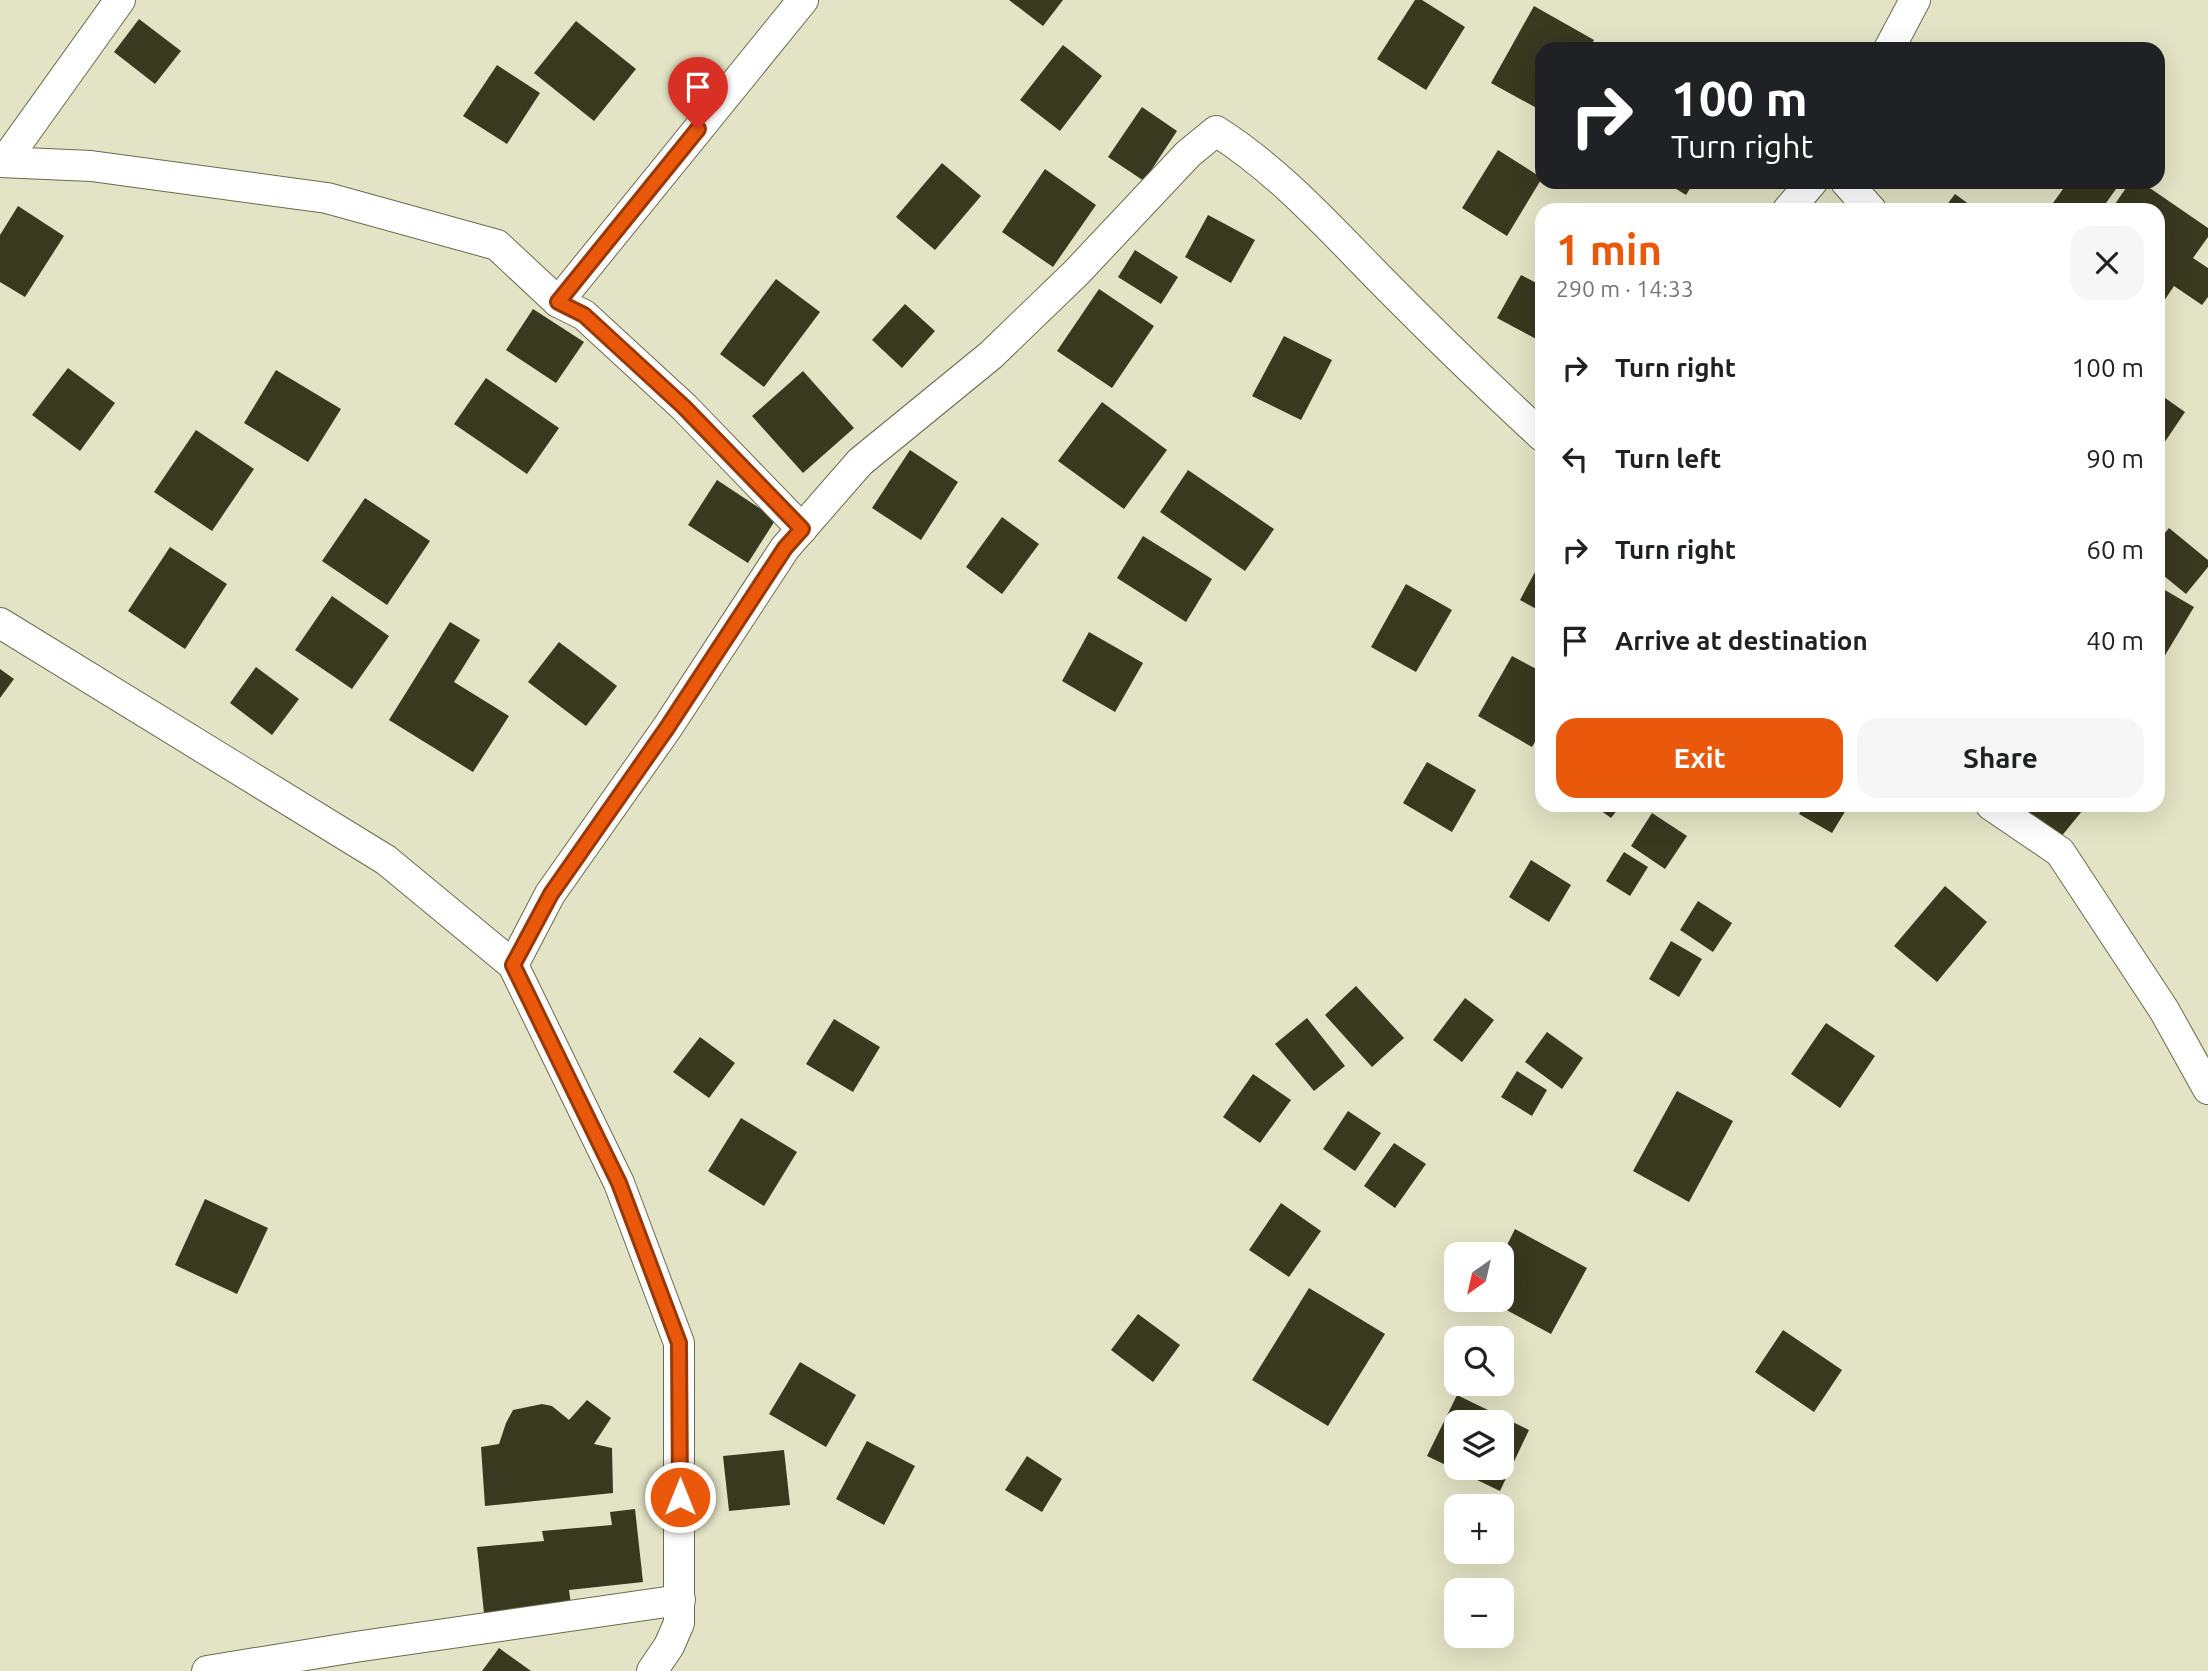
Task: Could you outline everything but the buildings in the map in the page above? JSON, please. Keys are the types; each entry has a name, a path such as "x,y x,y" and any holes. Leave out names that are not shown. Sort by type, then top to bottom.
{"street":[{"path":"2,162 120,0"},
{"path":"558,302 803,0"},
{"path":"1893,42 1915,0"},
{"path":"513,965 551,894 667,728 785,548 860,463 991,355 1076,273 1188,153 1216,131 1249,153 1308,206 1452,352 1535,429"},
{"path":"2,162 91,166 327,198 497,245 558,302 584,315 684,407 802,529"},
{"path":"1794,203 1806,189"},
{"path":"1852,189 1865,203"},
{"path":"0,623 386,860 513,965 619,1183 679,1343 679,1623 652,1671"},
{"path":"2001,812 2060,852 2164,1010 2208,1089"},
{"path":"207,1671 680,1600"}],"route":[{"path":"680,1497 679,1343 619,1183 513,965 551,894 667,728 785,548 802,529 684,407 584,315 558,302 698,129"}]}
